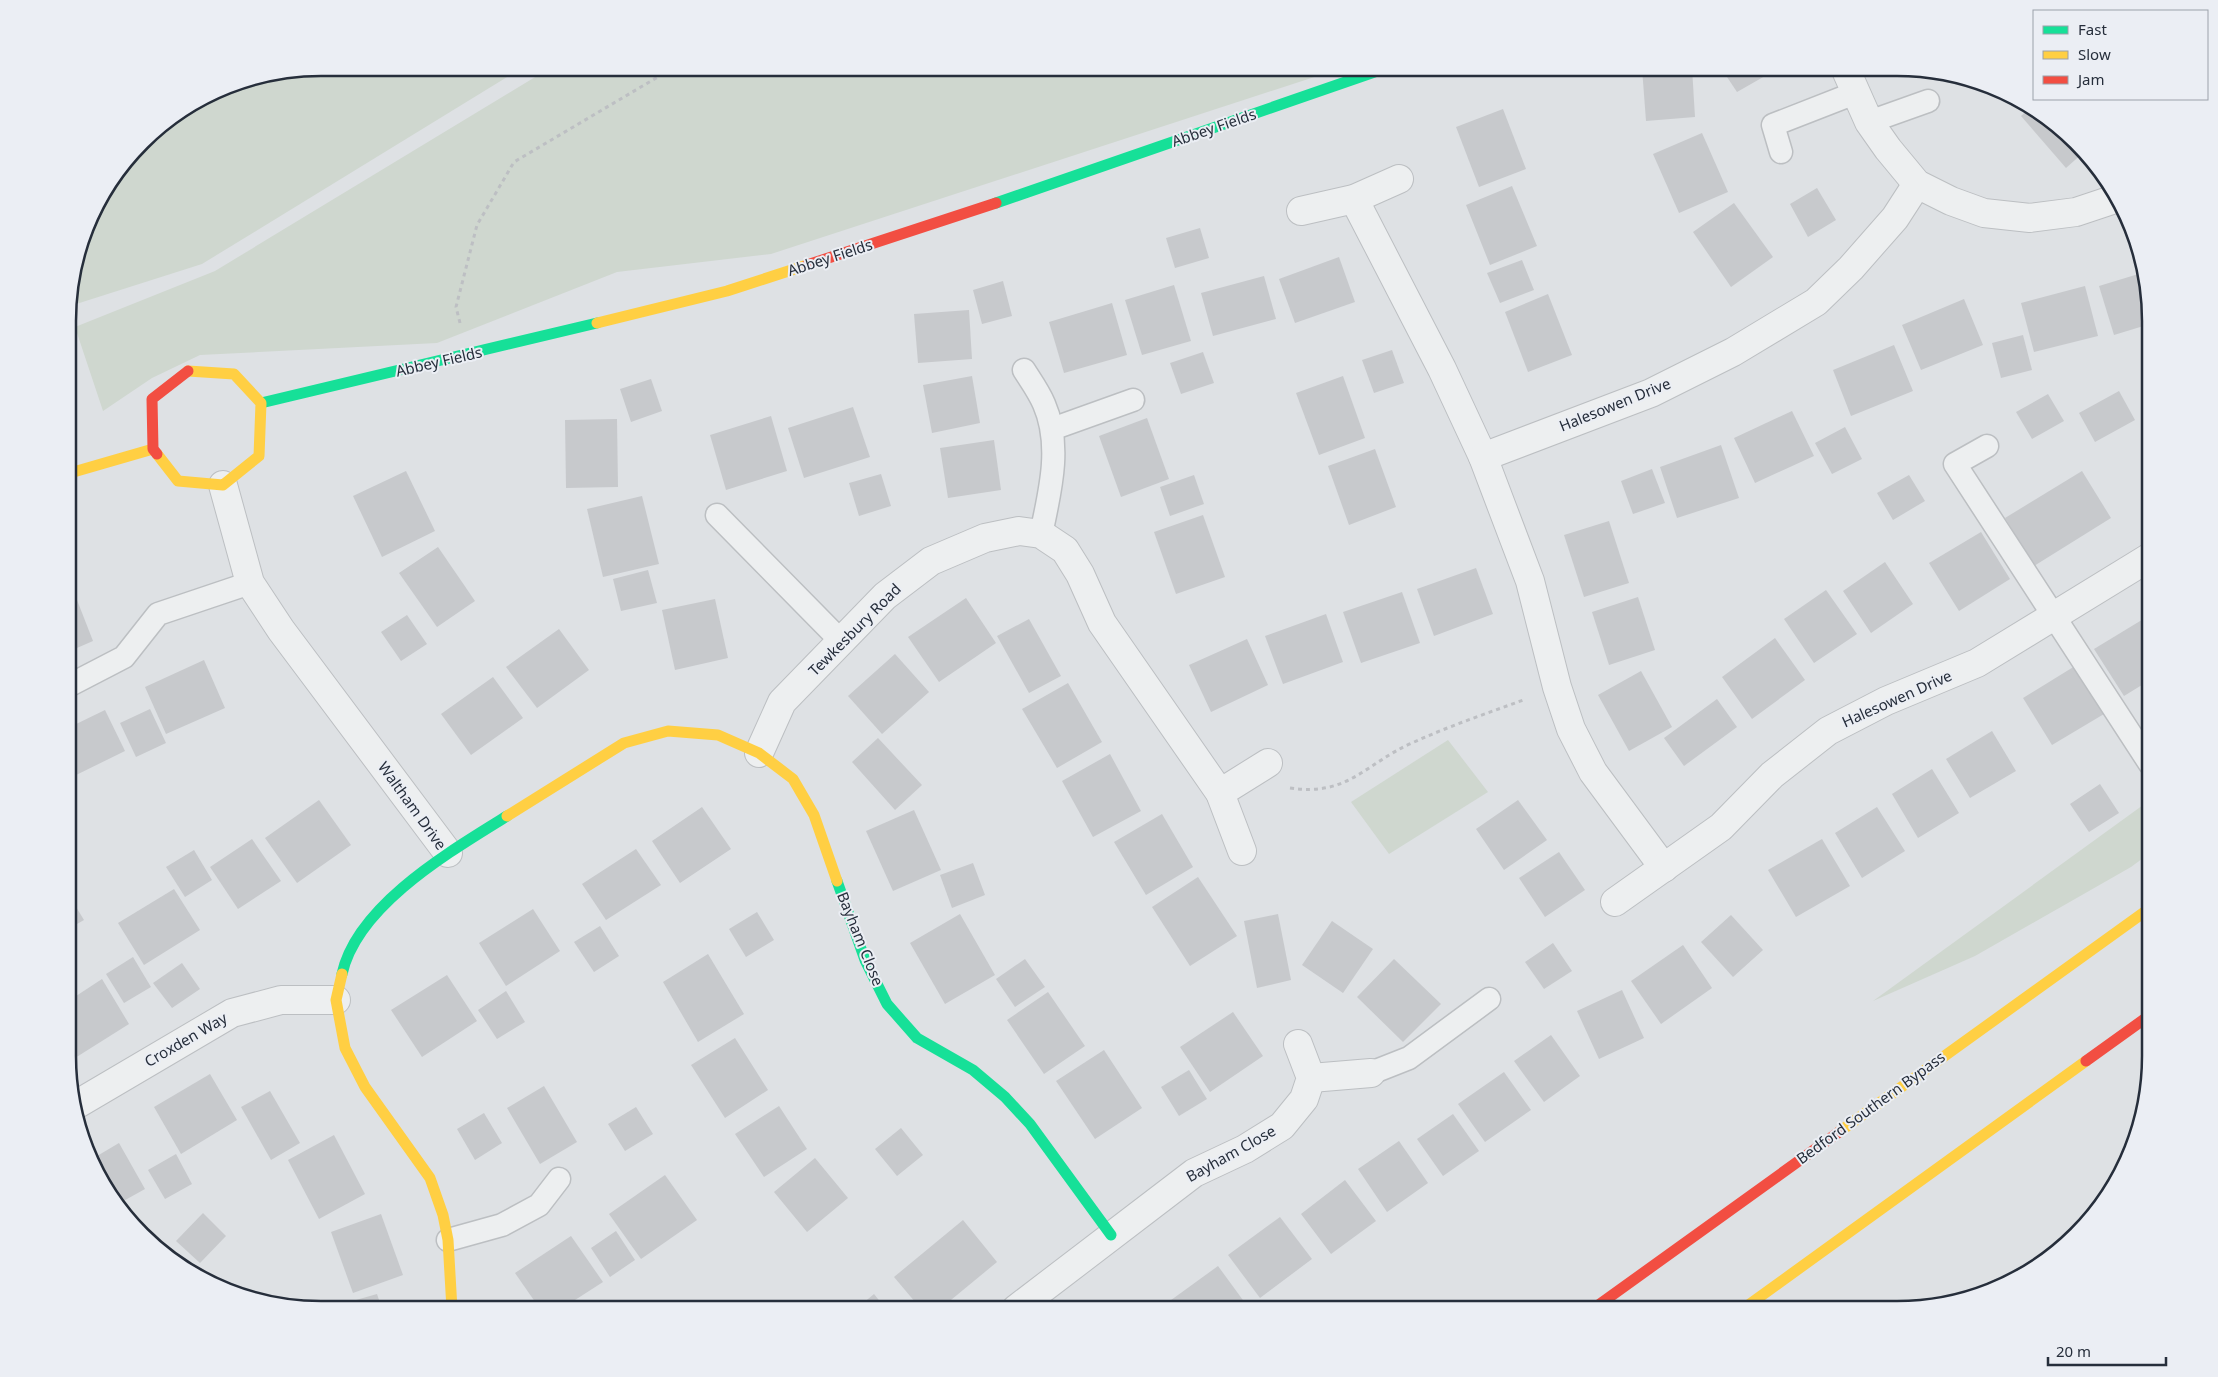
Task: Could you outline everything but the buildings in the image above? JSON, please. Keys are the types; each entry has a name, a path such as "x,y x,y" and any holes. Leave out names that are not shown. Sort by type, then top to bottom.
{"main road":[{"name":"Abbey Fields","path":"261,403 469,355 727,291 1060,182 1363,76"},
{"path":"188,371 234,374 261,403 259,456 223,485 178,481 153,449 152,399 188,371"},
{"path":"76,471 153,449"},
{"path":"448,853 624,742 668,731 718,735 759,753"},
{"name":"Bayham Close","path":"759,753 793,779 814,815 865,960 887,1004 917,1038 974,1070 1006,1097 1030,1124 1111,1235"},
{"name":"Waltham Drive","path":"448,853 403,887 367,923 344,963 336,1000 345,1048 364,1087 430,1178 443,1215 448,1240 451,1301"},
{"name":"Bedford Southern Bypass","path":"1604,1301 2142,914"},
{"path":"1754,1301 2142,1021"}],"street":[{"path":"1848,76 1869,122 1917,184 1951,201 1984,213 2030,218 2076,212 2110,201"},
{"path":"1301,211 1354,199 1399,179"},
{"name":"Halesowen Drive","path":"1483,457 1651,393 1733,352 1816,302 1851,268 1895,218 1917,184"},
{"path":"1354,199 1442,369 1483,457 1530,581 1557,688 1571,729 1593,772 1664,868"},
{"name":"Waltham Drive","path":"223,485 250,583 280,630 448,853"},
{"name":"Tewkesbury Road","path":"759,753 782,702 885,596 930,561 985,538 1019,531 1041,534 1065,550 1080,574 1102,623 1220,793 1242,851"},
{"name":"Halesowen Drive","path":"1616,902 1721,827 1772,775 1828,731 1886,701 1977,663 2142,562"},
{"path":"1220,793 1268,763"},
{"name":"Croxden Way","path":"81,1102 232,1013 281,1000 336,1000"},
{"path":"1298,1044 1311,1078 1371,1073"},
{"name":"Bayham Close","path":"1026,1301 1194,1173 1245,1148 1282,1126 1304,1099 1311,1078"}],"lane":[{"path":"1781,152 1774,125 1855,93"},
{"path":"1869,122 1928,101"},
{"path":"1024,370 1044,404 1052,429 1053,449 1050,489 1041,534"},
{"path":"1052,429 1133,400"},
{"path":"1987,446 1955,464 2142,752"},
{"path":"716,515 842,641"},
{"path":"76,681 124,657 158,614 250,583"},
{"path":"1371,1073 1409,1058 1489,999"},
{"path":"448,1240 502,1225 539,1205 559,1179"}],"path":[{"path":"469,355 456,306 477,225 514,162 659,76"},
{"path":"1268,763 1290,788 1311,791 1350,781 1403,747 1441,730 1557,688"}],"shaded area":[{"path":"321,76 509,76 202,264 77,304 81,273 89,242 109,199 127,172 148,148 172,127 199,109 242,89 289,78"},
{"path":"537,76 1317,76 771,254 617,272 437,343 200,355 152,378 103,411 76,327 215,271"},
{"path":"1448,740 1488,792 1389,854 1351,802"},
{"path":"2142,806 2142,859 2131,867 1975,956 1873,1001"}],"traffic: fast":[{"path":"996,203 1363,76"},
{"path":"261,403 597,323"},
{"path":"342,974 351,949 366,925 386,903 434,863 507,816"},
{"path":"837,881 865,960 887,1004 917,1038 973,1070 1005,1097 1030,1124 1111,1235"}],"traffic: slow":[{"path":"597,323 727,291 807,265"},
{"path":"157,454 178,481 223,485 259,456 261,403 234,374 188,371"},
{"path":"76,471 153,449"},
{"path":"507,816 624,743 668,731 718,735 759,753 793,779 814,815 837,881"},
{"path":"1839,1132 2142,914"},
{"path":"342,974 336,1000 345,1048 365,1087 430,1178 443,1215 448,1240 452,1301"},
{"path":"1754,1301 2086,1061"}],"traffic: jam":[{"path":"807,265 996,203"},
{"path":"157,454 153,449 152,399 188,371"},
{"path":"2086,1061 2142,1021"},
{"path":"1604,1301 1839,1132"}]}
